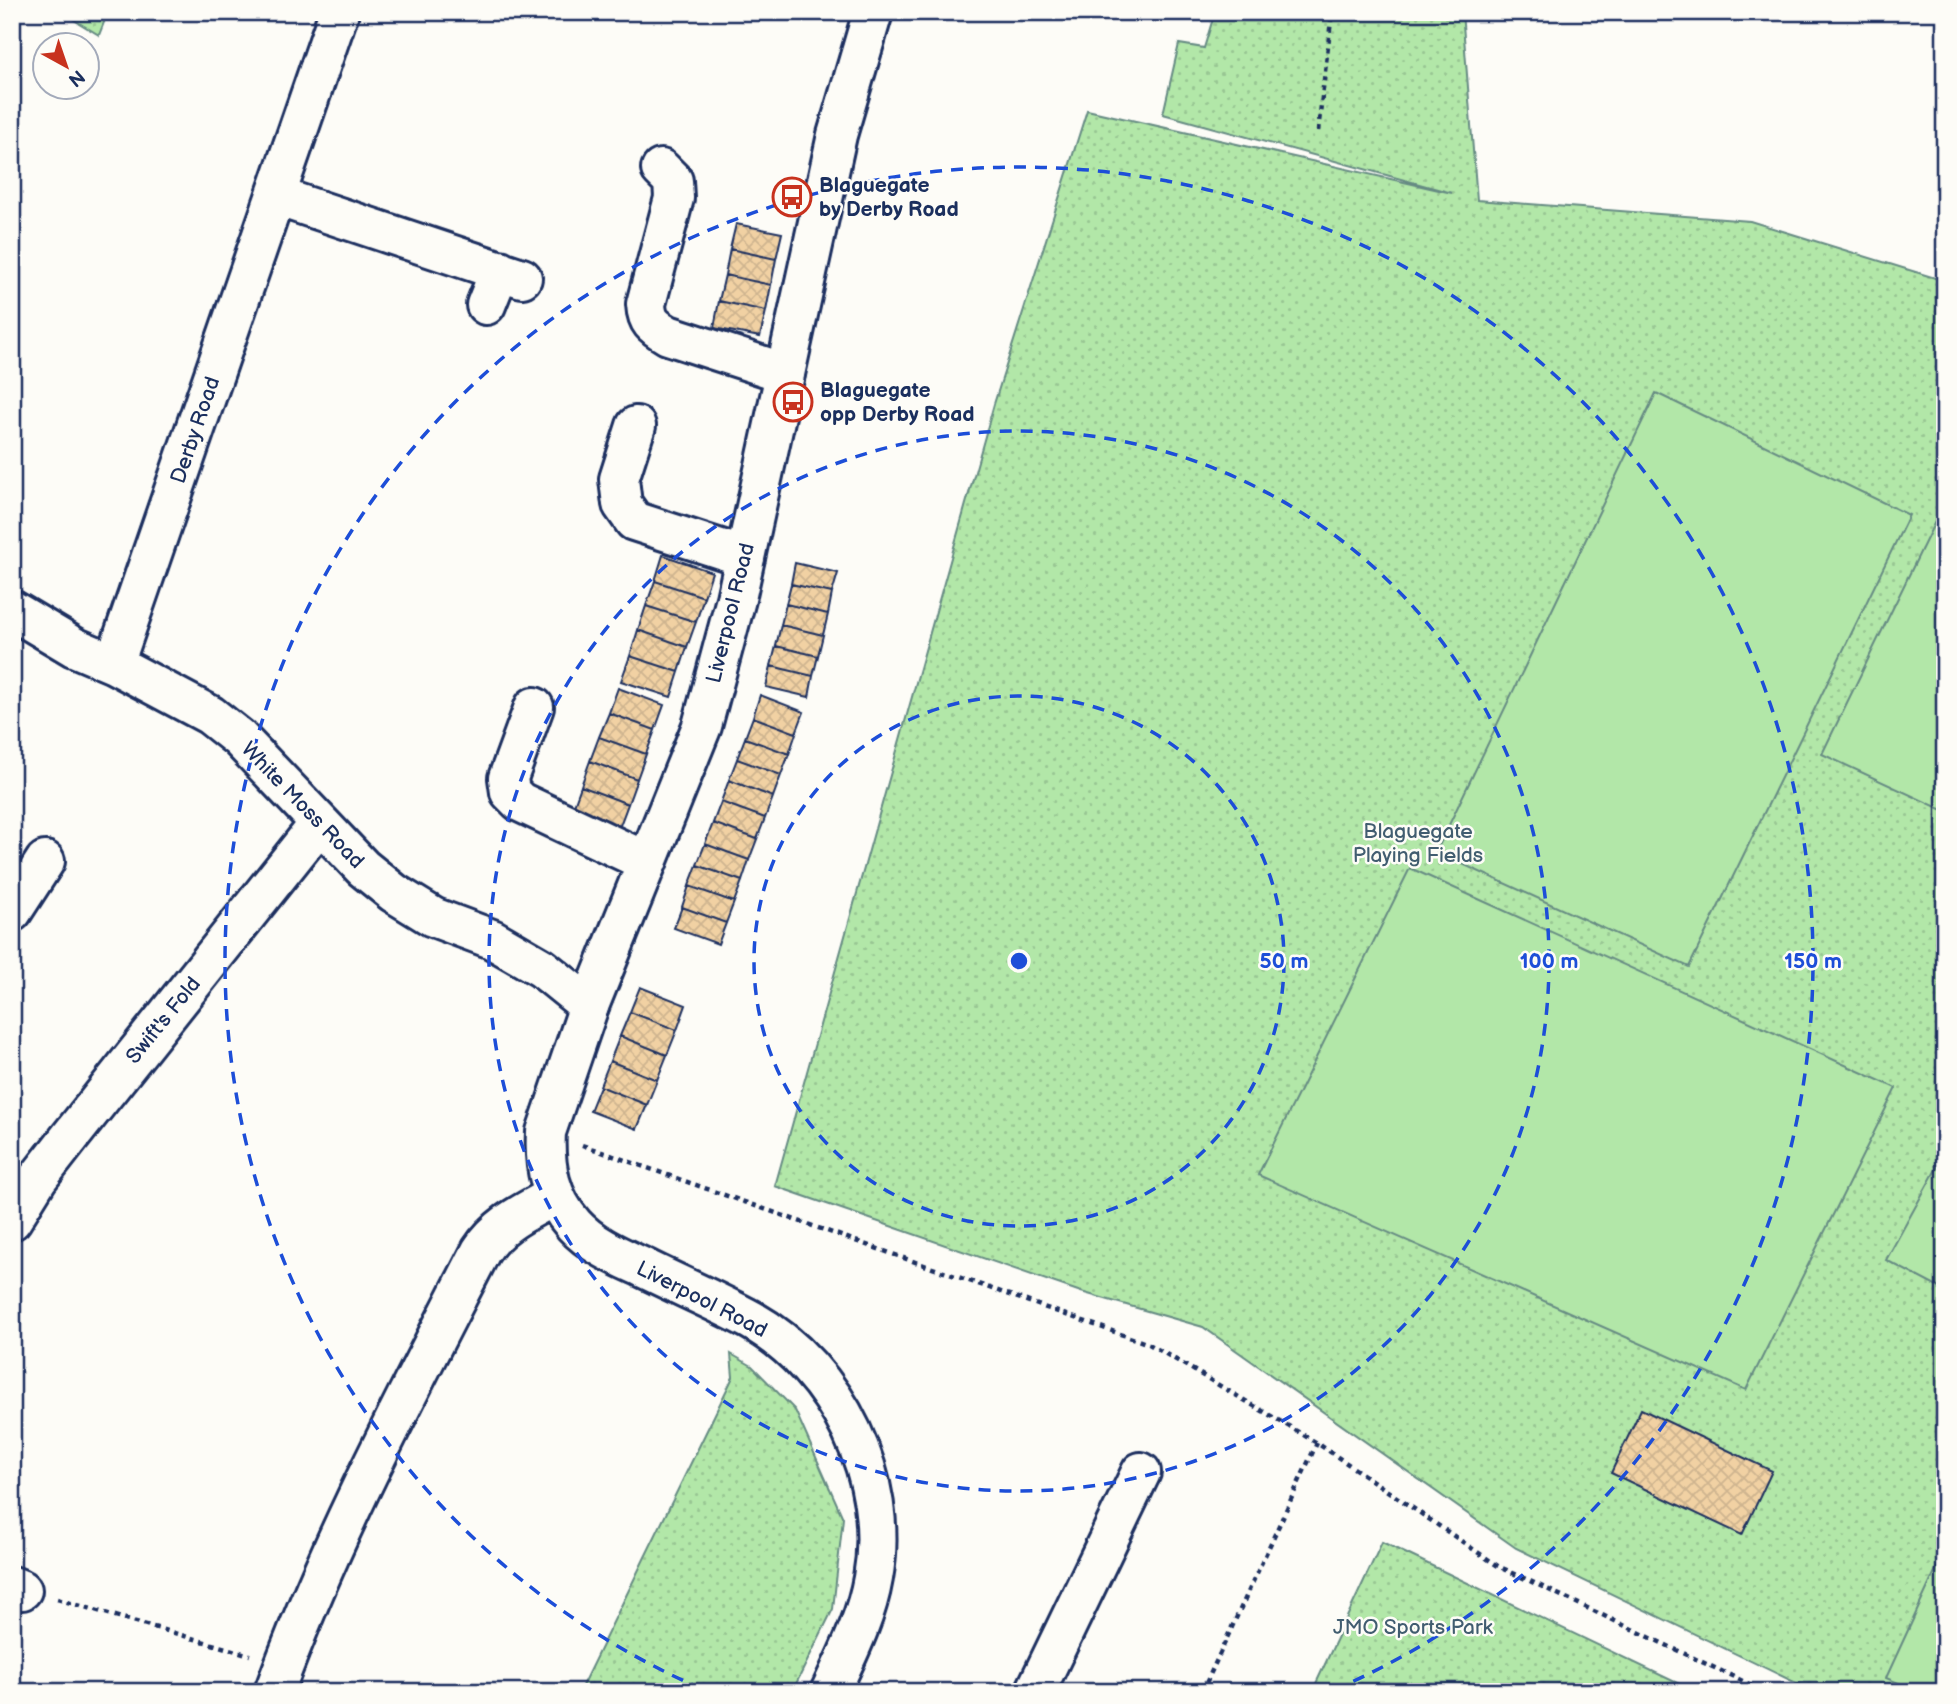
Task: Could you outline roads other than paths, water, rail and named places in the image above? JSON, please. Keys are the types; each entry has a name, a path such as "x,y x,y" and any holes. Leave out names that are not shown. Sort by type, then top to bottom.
{"street":[{"name":"Derby Road","path":"114,664 339,12"},
{"name":"Liverpool Road","path":"830,1692 864,1613 873,1576 875,1553 873,1505 868,1478 859,1449 838,1405 801,1359 780,1339 752,1321 591,1240 576,1227 554,1196 545,1153 546,1132 589,1006 702,726 736,599 837,135 873,12"},
{"path":"661,169 673,181 674,198 646,304 647,317 656,327 668,334 785,373"},
{"path":"276,196 511,274 486,305"},
{"path":"636,426 619,479 622,503 634,521 745,557"},
{"name":"White Moss Road","path":"12,610 74,647 114,664 210,715 239,738 273,772 363,869 394,893 433,918 492,939 535,964 589,1006"},
{"path":"534,707 508,778 510,792 520,802 647,862"},
{"name":"Swift's Fold","path":"12,1220 38,1178 319,824"},
{"path":"12,912 45,861"},
{"path":"279,1678 347,1520 481,1251 501,1227 554,1196"},
{"path":"1035,1692 1141,1472"}],"place":[{"name":"Blaguegate by Derby Road","path":"792,197"},
{"name":"Blaguegate opp Derby Road","path":"793,402"}],"park label":[{"name":"Blaguegate Playing Fields","path":"1418,843"},
{"name":"JMO Sports Park","path":"1413,1627"}]}
